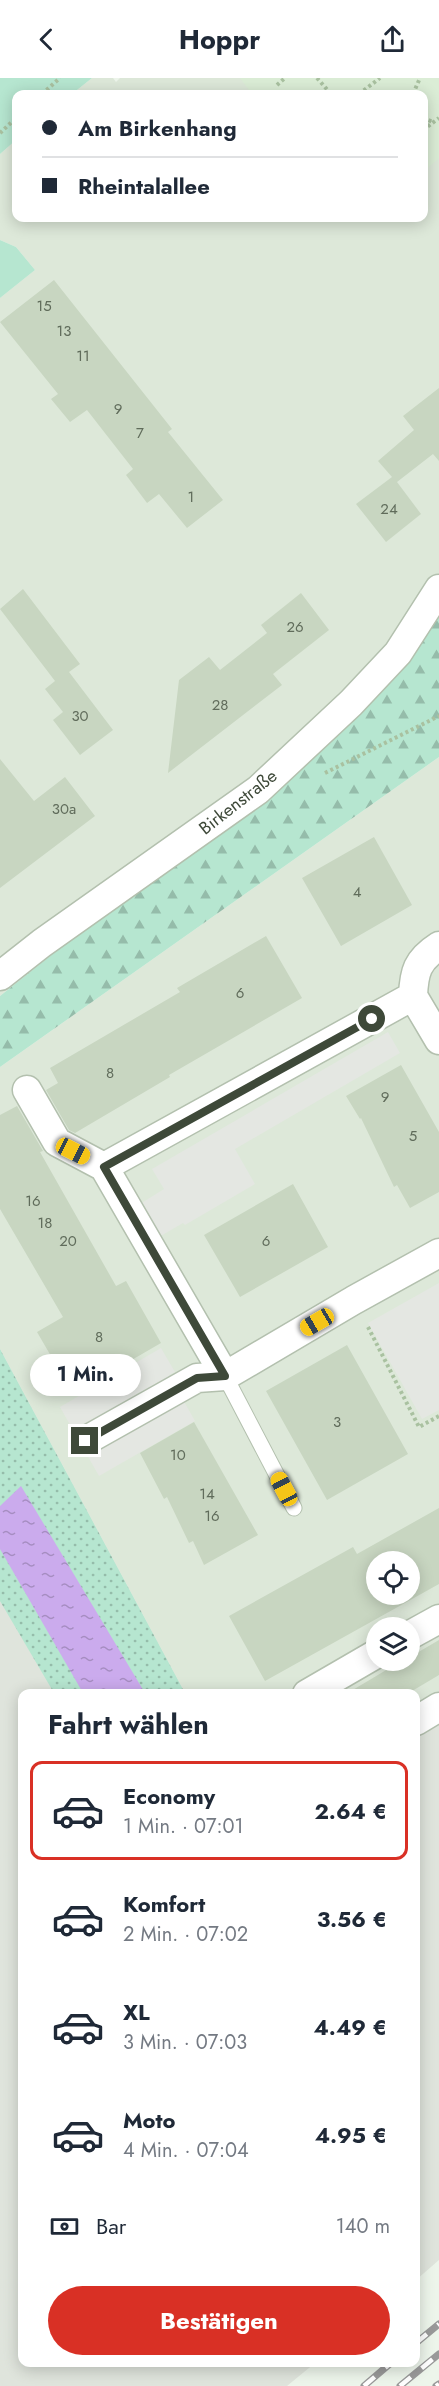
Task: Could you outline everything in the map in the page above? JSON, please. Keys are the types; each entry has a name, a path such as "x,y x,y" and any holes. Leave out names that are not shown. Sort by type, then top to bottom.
{"street":[{"name":"Birkenstraße","path":"0,976 51,936 258,790 351,703 398,653 439,590"},
{"path":"439,946 427,954 414,973 413,996 439,1040"},
{"path":"104,1167 413,996"},
{"path":"27,1090 57,1143 104,1167 225,1376"},
{"path":"85,1441 197,1378 225,1376 439,1253"},
{"path":"420,1629 439,1618"},
{"path":"316,1689 366,1660"},
{"path":"420,1719 439,1707"}],"lane":[{"path":"225,1376 294,1508"}],"path":[{"path":"46,90 60,78"},
{"path":"277,85 285,78"},
{"path":"317,78 328,90"},
{"path":"364,90 380,78"},
{"path":"428,126 439,118"},
{"path":"428,120 434,122"},
{"path":"0,133 12,122"},
{"path":"325,774 439,716"},
{"path":"354,1300 419,1427 439,1416"}],"shaded area":[{"path":"92,78 113,78 116,82 120,78 439,78 439,589 258,790 0,996 0,298 35,270 16,247 0,240 0,154 12,144 12,222 428,222 428,90 77,90"},
{"path":"240,78 439,78 439,158 428,168 428,90 249,90"},
{"path":"439,757 439,1717 420,1729 420,1689 183,1689 0,1349 0,1067"},
{"path":"388,1032 400,1053 235,1149 255,1184 185,1225 183,1223 159,1237 140,1204 164,1189 152,1169"},
{"path":"439,1283 439,1410 422,1419 368,1323"},
{"path":"161,1348 175,1372 169,1375 195,1421 99,1476 60,1407"},
{"path":"0,1349 183,1689 18,1689 18,2367 310,2367 287,2386 0,2386"},
{"path":"439,1717 439,2260 420,2277 420,1729"}],"green space":[{"path":"0,78 92,78 77,90 12,90 12,144 0,154"},
{"path":"0,240 16,247 35,270 0,298"},
{"path":"439,589 439,757 0,1067 0,996 258,790"},
{"path":"0,1349 183,1689 52,1689 0,1601"}],"water":[{"path":"21,1486 143,1689 81,1689 0,1549 0,1506"}],"building":[{"path":"54,280 172,429 168,432 223,500 187,528 159,494 147,503 126,475 133,469 87,410 70,422 51,399 58,394 0,322"},
{"path":"439,388 439,461 433,454 397,482 421,514 386,542 356,504 392,477 378,461 414,430 403,416"},
{"path":"23,589 80,664 69,672 113,730 80,755 53,720 63,712 45,689 55,681 0,609"},
{"path":"301,593 329,630 273,674 282,685 168,773 179,680 209,657 220,670 267,633 261,625"},
{"path":"0,759 34,801 65,777 95,816 0,888"},
{"path":"374,837 412,905 341,946 302,878"},
{"path":"266,936 302,998 169,1075 170,1077 75,1133 69,1130 46,1090 58,1083 50,1068 180,992 177,988"},
{"path":"401,1065 439,1132 439,1192 410,1208 397,1185 394,1187 361,1118 346,1096"},
{"path":"17,1106 43,1151 40,1152 116,1286 126,1281 161,1343 73,1394 37,1332 63,1317 0,1209 0,1115"},
{"path":"293,1184 328,1247 240,1297 204,1235"},
{"path":"347,1345 408,1454 327,1500 266,1391"},
{"path":"194,1422 258,1535 204,1565 193,1541 189,1543 167,1497 164,1499 140,1453"},
{"path":"439,1508 439,1584 420,1595 420,1551 366,1551 366,1605 401,1605 380,1617 366,1617 366,1625 265,1681 229,1616 353,1547 357,1554"},
{"path":"439,1640 439,1675 415,1689 354,1689 385,1671 420,1671 420,1651"}],"railway":[{"path":"420,2340 439,2324"},
{"path":"400,2386 439,2354"},
{"path":"364,2386 386,2367"}],"route":[{"path":"85,1441 197,1378 225,1376 104,1167 372,1019"}]}
